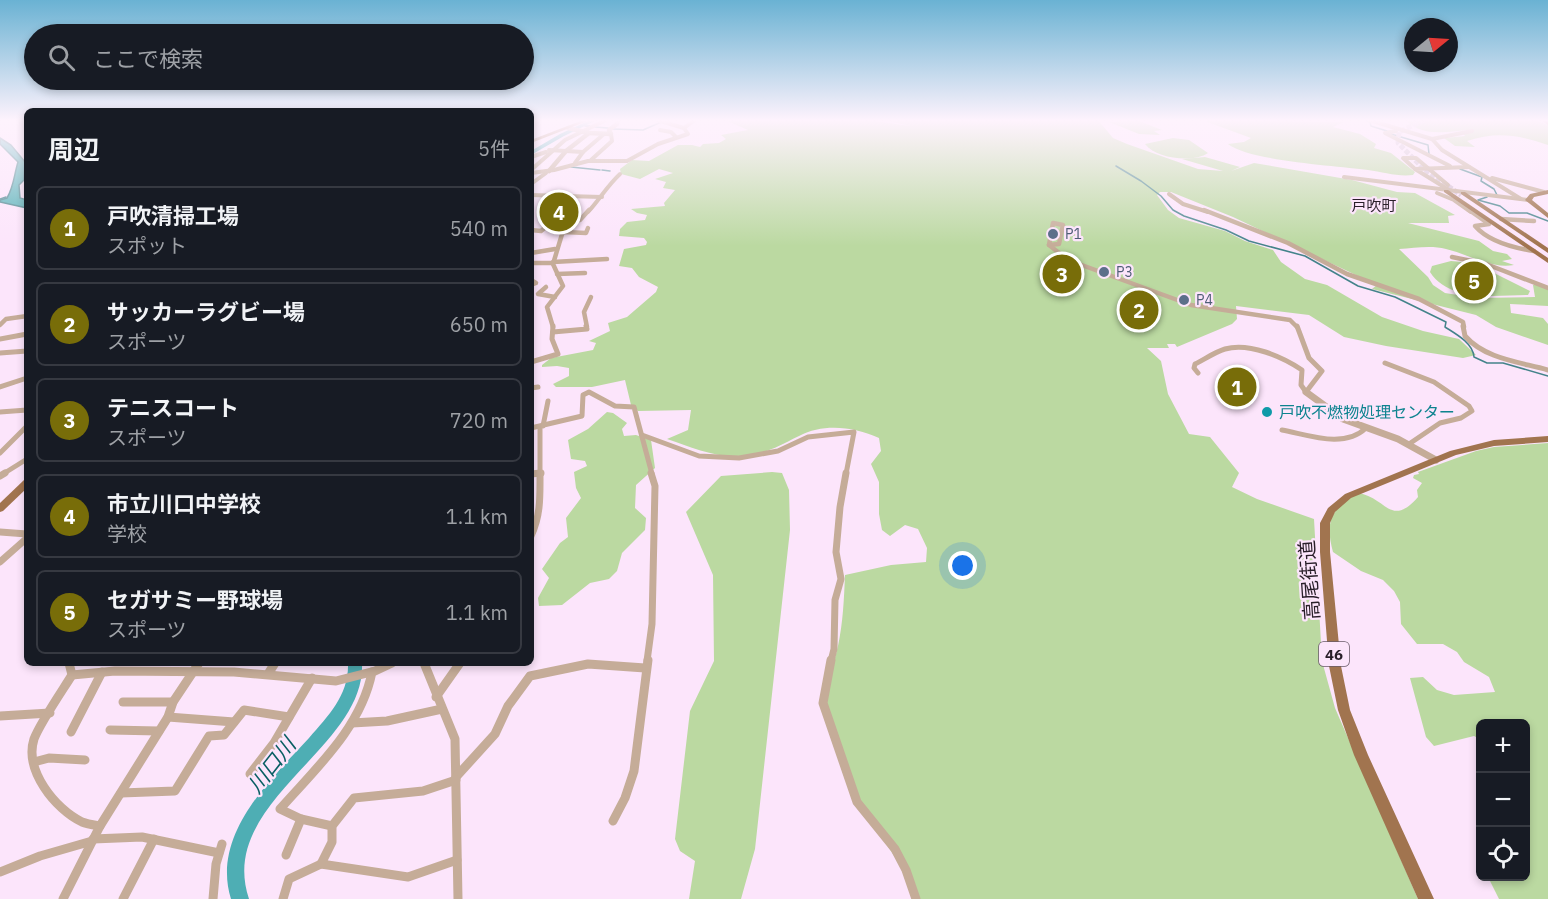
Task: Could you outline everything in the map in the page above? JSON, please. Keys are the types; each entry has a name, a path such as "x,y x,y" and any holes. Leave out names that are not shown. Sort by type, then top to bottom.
{"highway":[{"path":"1546,192 1532,195 1525,200 1548,216"}],"main road":[{"path":"1446,191 1533,251 1548,256"},
{"path":"1458,193 1501,219 1548,256"},
{"path":"1458,193 1548,256"},
{"name":"高尾街道","path":"1426,899 1361,755 1344,710 1335,666 1324,532 1331,510 1348,496 1436,460 1481,445 1548,439"},
{"path":"0,509 24,485"}],"street":[{"path":"534,182 557,162"},
{"path":"534,172 549,171 586,162"},
{"path":"1407,162 1447,190 1458,193"},
{"path":"1420,162 1458,193"},
{"path":"1445,162 1454,167"},
{"path":"1462,162 1525,200"},
{"path":"1414,169 1470,167"},
{"path":"534,362 558,354 552,339 553,332 547,307 563,286 553,268 553,262 555,249 564,232 566,221 580,220 602,197 606,187 620,174"},
{"path":"1483,175 1546,192"},
{"path":"1344,177 1525,200"},
{"path":"1426,189 1454,200 1492,224"},
{"path":"1169,194 1187,205 1210,211 1235,224 1288,243 1358,279 1419,299 1463,322 1464,335 1467,339 1487,352 1548,370"},
{"path":"534,195 602,197"},
{"path":"1501,219 1534,221"},
{"path":"1053,223 1061,223 1063,225 1059,244 1048,245 1053,223"},
{"path":"1492,224 1475,228 1481,234 1498,241 1533,251"},
{"path":"534,230 541,231 547,226 565,226"},
{"path":"564,232 586,233 588,228"},
{"path":"1048,245 1062,257 1078,264 1191,305 1294,322 1309,358 1322,371 1306,392"},
{"path":"534,252 555,249"},
{"path":"1452,257 1486,264 1548,288"},
{"path":"534,263 607,259"},
{"path":"557,273 585,273"},
{"path":"546,287 538,294 555,297"},
{"path":"553,332 587,329 585,308 591,297"},
{"path":"0,325 6,319 24,316"},
{"path":"0,339 24,335"},
{"path":"1198,373 1194,368 1195,364 1224,350 1249,348 1298,367 1303,372 1302,388 1337,415 1409,444 1436,460"},
{"path":"0,353 24,351"},
{"path":"1385,363 1434,382 1469,406 1472,411 1461,418 1440,423 1409,444"},
{"path":"0,387 24,379"},
{"path":"534,428 582,416 583,395 592,392 615,406 634,407 655,486 652,624 645,668 642,721 634,771 625,798 612,821"},
{"path":"534,528 539,515 542,427 548,401"},
{"path":"0,412 24,410"},
{"path":"1282,430 1343,441 1364,432 1366,428"},
{"path":"0,453 24,429"},
{"path":"642,435 699,456 739,458 778,451 808,437 855,432 840,507 836,552 841,579 835,600 834,649 825,684 823,703 857,802 895,849 906,870 916,899"},
{"path":"0,476 24,461"},
{"path":"534,474 541,473"},
{"path":"0,532 24,536"},
{"path":"0,562 24,539"},
{"path":"321,864 332,843 332,826 354,798 423,790 456,778 495,734 508,706 530,676 588,664 645,668"},
{"path":"70,666 72,675 34,740 34,762 38,780 56,802 82,822 100,826"},
{"path":"150,672 153,666"},
{"path":"63,899 100,826 197,666"},
{"path":"268,674 273,666"},
{"path":"72,675 102,672 268,674 336,681 372,672 385,666"},
{"path":"425,666 454,739 458,899"},
{"path":"436,697 458,666"},
{"path":"70,732 102,672"},
{"path":"332,826 301,819 280,809 352,723 366,695 372,672"},
{"path":"250,774 274,743 312,678"},
{"path":"123,702 173,702"},
{"path":"352,723 389,723 442,709"},
{"path":"121,793 175,792 209,736 224,735 244,710 289,717"},
{"path":"0,716 50,713"},
{"path":"168,717 234,722"},
{"path":"110,730 159,731"},
{"path":"34,762 49,758 85,760"},
{"path":"286,855 301,819"},
{"path":"123,899 154,839"},
{"path":"0,872 40,856 92,840 154,839 221,848 213,882 213,899"},
{"path":"283,899 289,879 321,864 408,877 457,860"}],"green space":[{"path":"629,162 1178,162 1198,169 1223,171 1192,162 1222,162 1240,167 1231,171 1254,163 1352,180 1397,192 1415,193 1455,215 1448,216 1449,223 1408,223 1479,241 1493,251 1507,254 1512,259 1502,261 1514,265 1505,266 1440,248 1399,249 1428,277 1433,285 1445,293 1477,298 1535,297 1533,285 1539,284 1548,289 1548,306 1510,304 1511,313 1543,318 1548,324 1548,345 1496,327 1476,315 1372,289 1377,285 1233,217 1171,192 1160,192 1157,195 1168,210 1179,218 1225,231 1245,241 1273,250 1281,262 1305,279 1327,285 1382,317 1423,331 1459,339 1476,355 1463,358 1386,346 1344,337 1309,315 1236,306 1237,319 1232,324 1177,347 1175,344 1167,344 1169,348 1147,348 1161,361 1168,394 1189,434 1210,437 1239,473 1232,487 1257,499 1314,519 1322,661 1335,708 1418,899 915,899 910,880 858,801 824,701 840,637 845,575 891,565 926,562 927,548 918,529 905,525 890,536 882,530 879,514 879,482 871,464 881,451 879,438 849,429 829,428 809,432 760,453 743,456 714,454 667,439 688,430 691,410 638,411 631,405 625,380 592,387 556,387 553,384 569,376 569,368 542,367 551,358 593,350 596,343 589,341 610,331 608,323 627,317 656,292 658,287 639,277 632,268 619,266 624,249 646,245 644,238 619,236 620,229 627,222 645,220 647,215 631,209 665,206 664,203 675,190 663,188 666,182 655,179 673,173 659,169 640,179 621,174 620,169"},
{"path":"1295,162 1402,162 1415,172 1413,175 1396,175"},
{"path":"1451,261 1474,263 1530,291 1528,295 1489,296 1449,289 1430,272 1432,266"},
{"path":"607,412 613,413 627,423 622,429 624,436 636,435 651,440 655,468 636,485 635,508 646,518 645,530 622,553 617,571 609,579 590,583 562,605 539,606 538,598 549,578 542,569 560,543 568,537 566,518 581,498 576,488 574,472 587,466 585,461 571,459 568,440 588,429"},
{"path":"1548,443 1548,899 1499,899 1490,881 1530,881 1530,719 1476,719 1476,737 1434,746 1426,737 1410,678 1423,677 1437,690 1454,695 1495,692 1489,677 1464,662 1457,652 1443,644 1417,644 1401,624 1400,602 1394,591 1383,580 1361,571 1333,552 1331,542 1330,525 1335,511 1357,493 1367,495 1394,511 1401,510 1418,497 1417,490 1422,483 1413,478 1414,475 1419,474 1418,472 1476,451 1494,447"},
{"path":"782,473 789,490 790,530 755,849 741,899 689,899 695,861 680,851 675,839 690,711 714,661 713,575 686,512 721,476"}],"water":[{"path":"18,162 24,162 24,180 19,185 20,198 24,199 24,207 0,202 9,194"}],"waterway":[{"path":"1116,166 1141,181 1161,196 1173,210 1184,216 1226,230 1249,241 1305,256 1358,286 1395,297 1446,322 1445,327 1471,347 1474,357 1487,363 1503,363 1548,376"},
{"path":"571,167 600,170"},
{"path":"1460,169 1482,177 1481,181 1494,189 1497,195"},
{"path":"602,170 610,171"},
{"path":"0,199 6,197"},
{"path":"1487,197 1478,200 1500,206 1509,213 1527,213 1548,221"},
{"name":"川口川","path":"240,899 235,882 235,872 237,853 244,834 266,798 341,711 354,684 355,666"}],"tunnel":[{"path":"1417,162 1461,195"}],"place":[{"name":"市立川口中学校","path":"559,212"},
{"name":"P1","path":"1053,234"},
{"name":"P3","path":"1104,272"},
{"name":"テニスコート","path":"1062,274"},
{"name":"セガサミー野球場","path":"1474,281"},
{"name":"P4","path":"1184,300"},
{"name":"サッカーラグビー場","path":"1139,310"},
{"name":"戸吹清掃工場","path":"1237,387"},
{"name":"戸吹不燃物処理センター","path":"1267,412"}],"district":[{"name":"戸吹町","path":"1374,205"}]}
